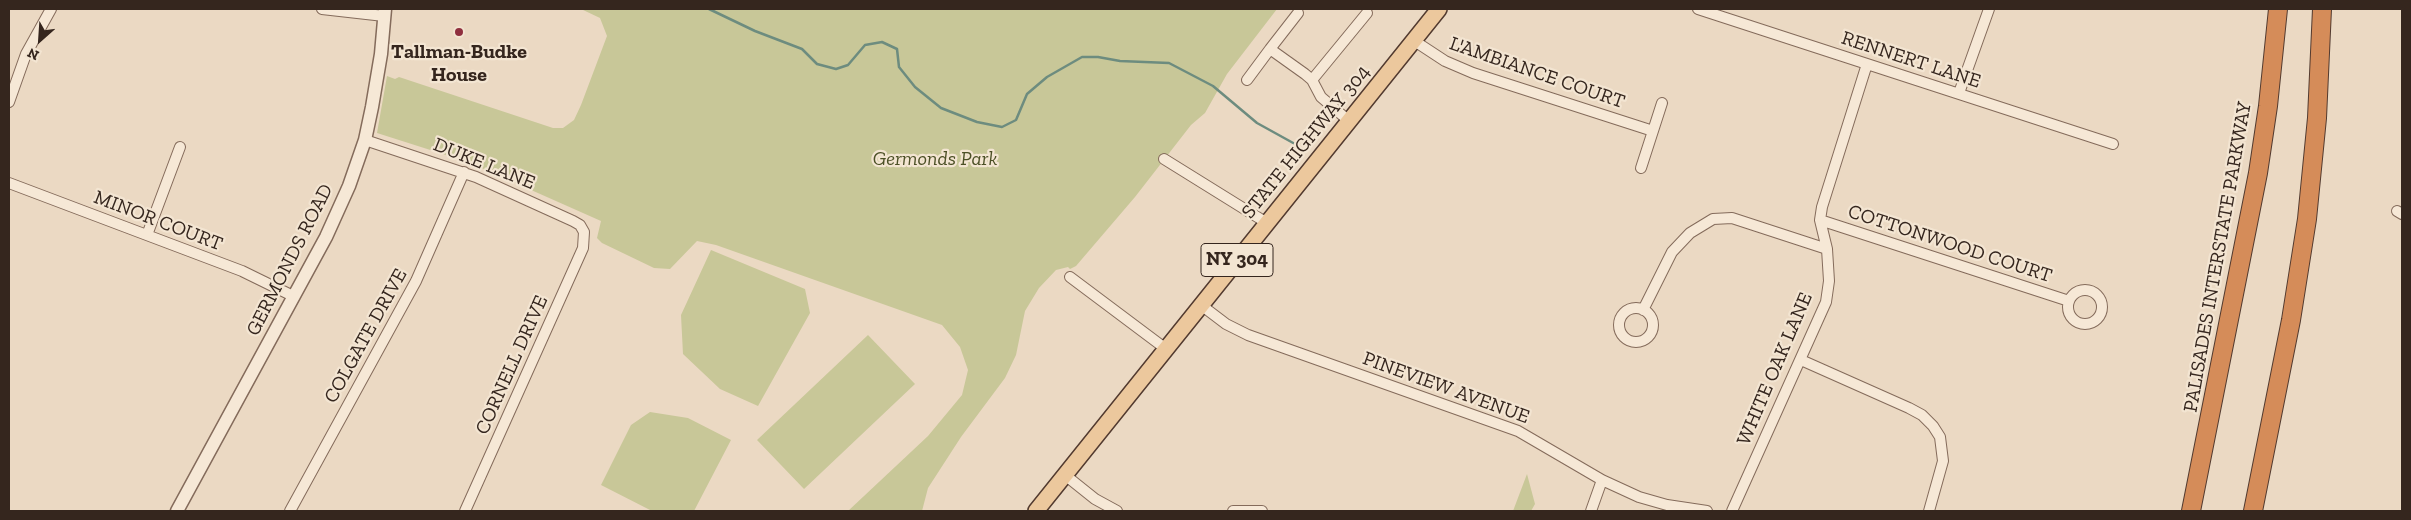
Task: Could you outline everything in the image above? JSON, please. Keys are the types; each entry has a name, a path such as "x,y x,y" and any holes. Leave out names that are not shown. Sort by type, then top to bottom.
{"highway":[{"name":"PALISADES INTERSTATE PARKWAY","path":"2192,511 2259,164 2272,73 2278,9"},
{"path":"2253,511 2289,328 2307,219 2317,118 2322,9"}],"main road":[{"name":"STATE HIGHWAY 304","path":"1036,511 1439,9"}],"street":[{"path":"9,102 26,54 51,9"},
{"path":"322,9 384,12"},
{"name":"RENNERT LANE","path":"1698,9 2114,144"},
{"path":"1959,93 1989,9"},
{"name":"GERMONDS ROAD","path":"177,511 336,217 365,140 379,69 384,12"},
{"path":"1247,80 1298,13"},
{"path":"1312,80 1366,13"},
{"name":"L'AMBIANCE COURT","path":"1413,40 1445,61 1473,72 1653,131"},
{"path":"1270,49 1312,80 1321,97 1349,121"},
{"name":"WHITE OAK LANE","path":"1732,511 1826,302 1829,281 1826,249 1820,220 1824,199 1867,64"},
{"path":"1641,168 1662,102"},
{"name":"DUKE LANE","path":"365,140 464,172 573,221 580,225 584,232"},
{"path":"147,235 180,148"},
{"path":"1164,158 1267,223"},
{"name":"COLGATE DRIVE","path":"290,511 416,281 464,172"},
{"name":"MINOR COURT","path":"9,183 242,271 293,296"},
{"path":"1643,310 1672,252 1690,233 1713,219 1725,217 1738,220 1826,249"},
{"name":"COTTONWOOD COURT","path":"1820,220 2069,301"},
{"name":"CORNELL DRIVE","path":"465,511 583,248 584,232"},
{"path":"1070,277 1166,349"},
{"name":"PINEVIEW AVENUE","path":"1201,305 1226,324 1248,335 1518,431 1602,480 1648,500 1707,511"},
{"path":"1801,360 1909,408 1922,415 1933,426 1940,438 1943,462 1929,511"},
{"path":"1065,475 1095,499 1117,511"},
{"path":"1591,511 1602,480"},
{"path":"1233,511 1262,511"}],"green space":[{"name":"Germonds Park","path":"581,9 1277,9 1227,74 1205,113 1191,125 1135,197 1076,266 1070,269 1068,267 1056,270 1039,288 1025,311 1016,355 1005,378 961,437 928,488 922,511 848,511 928,436 962,395 968,370 960,347 942,325 716,245 697,241 670,269 654,268 602,243 597,238 601,221 468,162 377,133 387,76 395,79 399,77 553,128 563,128 574,120 607,36 600,18"},
{"path":"711,250 805,289 810,313 758,406 720,389 683,354 681,315"},
{"path":"868,335 915,384 804,489 757,440"},
{"path":"650,412 688,418 731,440 694,511 652,511 601,485 631,425"},
{"path":"1527,474 1535,504 1531,511 1513,511"}],"waterway":[{"path":"709,9 755,31 802,49 817,64 836,69 848,65 865,45 882,42 897,49 899,67 915,87 941,108 977,122 1002,127 1016,120 1027,94 1047,77 1082,57 1169,63 1213,86 1257,123 1295,144"}],"place":[{"name":"Tallman-Budke House","path":"459,32"}]}
